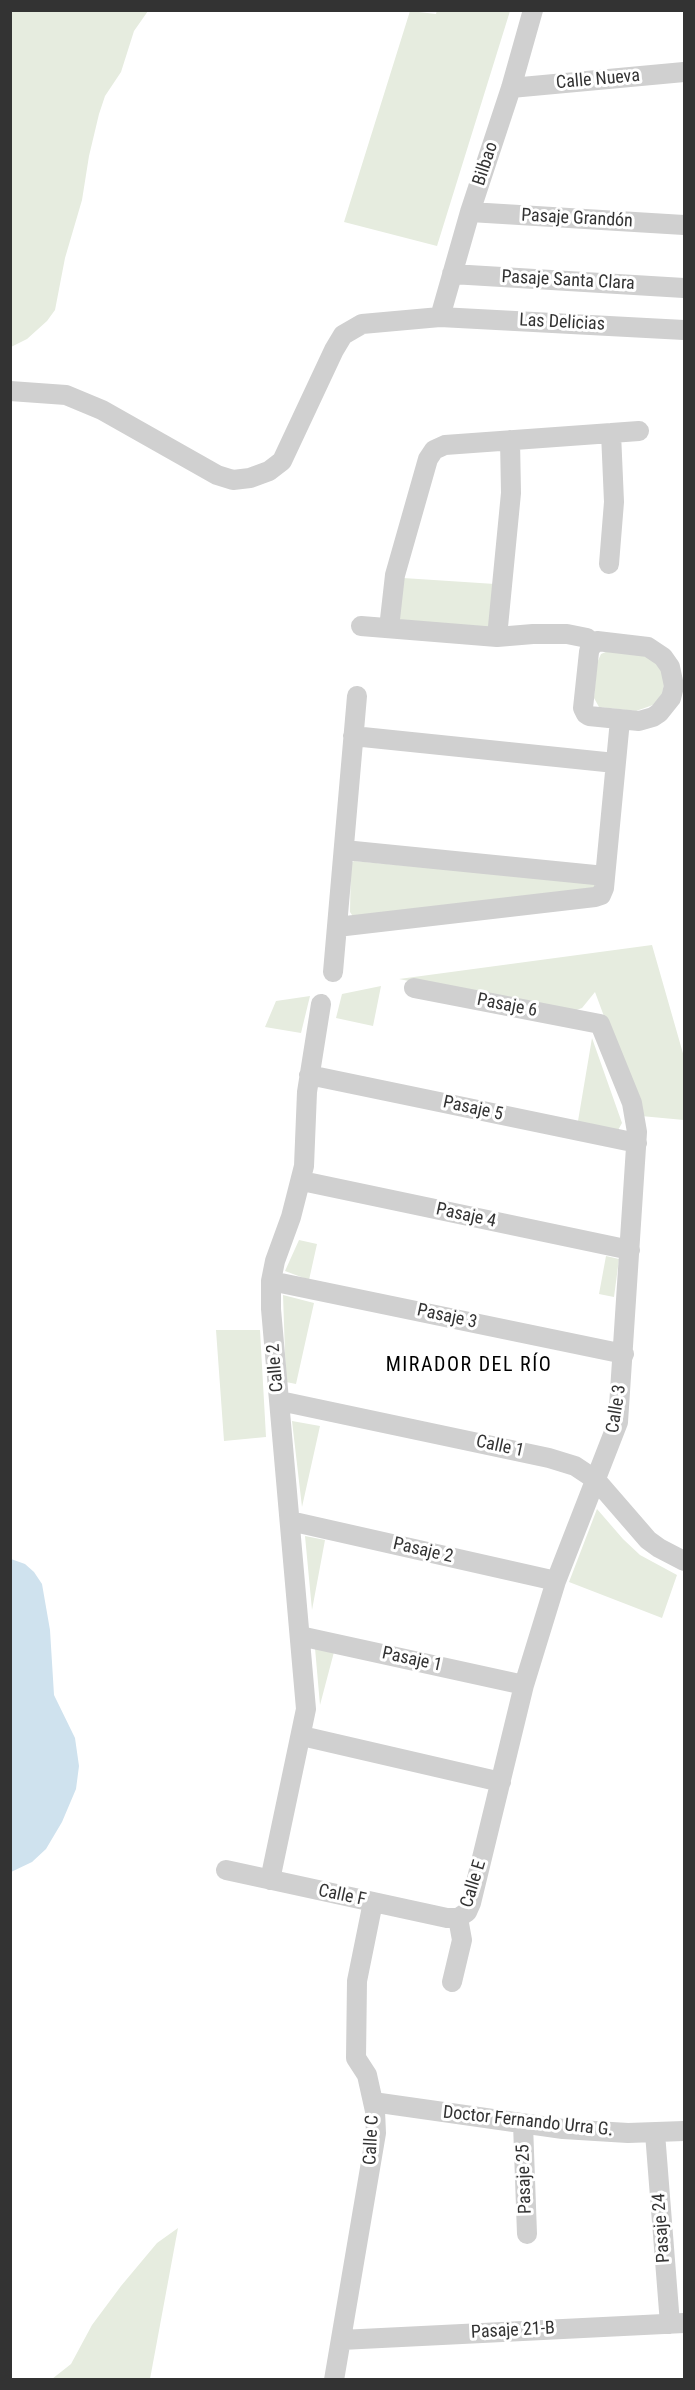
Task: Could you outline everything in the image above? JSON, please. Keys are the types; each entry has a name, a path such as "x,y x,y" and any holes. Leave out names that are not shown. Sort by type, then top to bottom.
{"street":[{"name":"Bilbao","path":"440,317 533,10"},
{"name":"Calle Nueva","path":"511,88 684,72"},
{"name":"Pasaje Grandón","path":"470,212 684,225"},
{"name":"Pasaje Santa Clara","path":"452,274 684,288"},
{"name":"Las Delicias","path":"10,391 66,395 102,410 217,475 233,480 250,478 269,471 282,461 343,334 362,324 440,317 684,330"},
{"path":"389,628 395,576 430,454 445,445 639,431"},
{"path":"609,564 614,502 611,433"},
{"path":"497,637 512,493 510,440"},
{"path":"361,626 497,637 567,634 587,638 593,644"},
{"path":"602,641 640,645 654,649 670,667 679,687 668,703 653,717 639,721 589,716 584,711 589,652 593,644 602,641"},
{"path":"333,972 357,696"},
{"path":"337,927 595,897 603,891 620,720"},
{"path":"353,736 615,763"},
{"path":"344,850 605,876"},
{"name":"Pasaje 6","path":"414,988 600,1024"},
{"name":"Calle 2","path":"302,1736 306,1700 271,1309 271,1281 275,1261 302,1181 306,1150 309,1075 321,1004"},
{"name":"Calle 3","path":"501,1782 524,1685 556,1581 618,1422 637,1122 632,1103 600,1024"},
{"name":"Pasaje 5","path":"309,1075 637,1143"},
{"name":"Pasaje 4","path":"302,1181 630,1250"},
{"name":"Pasaje 3","path":"271,1281 624,1354"},
{"name":"Calle 1","path":"280,1401 549,1458 585,1471 596,1480 648,1540 684,1561"},
{"name":"Pasaje 2","path":"290,1521 556,1581"},
{"name":"Pasaje 1","path":"300,1636 524,1685"},
{"path":"270,1880 302,1736 501,1782"},
{"name":"Calle E","path":"452,1982 462,1940 458,1918 470,1908 501,1782"},
{"name":"Calle F","path":"226,1870 447,1918 458,1918"},
{"name":"Calle C","path":"334,2379 375,2145 376,2120 373,2102 367,2075 356,2058 356,1996 359,1965 373,1902"},
{"name":"Doctor Fernando Urra G.","path":"373,2102 523,2124 592,2131 655,2133 684,2131"},
{"name":"Pasaje 25","path":"523,2124 527,2234"},
{"name":"Pasaje 24","path":"655,2133 677,2323"},
{"name":"Pasaje 21-B","path":"341,2340 677,2323"}],"shaded area":[{"path":"437,10 510,11 437,246 344,222 410,11 436,14"},
{"path":"10,11 148,11 134,31 121,72 105,96 99,114 82,200 65,258 55,310 47,321 27,339 11,347"},
{"path":"403,578 495,584 491,626 485,628 401,621 397,616"},
{"path":"608,651 639,652 659,663 665,681 662,694 653,705 636,711 599,707 594,698 597,663 601,654"},
{"path":"354,861 594,883 596,886 594,890 354,918 350,912 351,863"},
{"path":"652,945 684,1057 684,1120 641,1116 595,992 582,1008 568,1013 399,979"},
{"path":"381,986 373,1026 336,1018 342,994"},
{"path":"310,996 301,1033 265,1027 276,1001"},
{"path":"592,1038 622,1123 617,1132 578,1121"},
{"path":"299,1240 317,1244 309,1280 285,1271"},
{"path":"606,1256 619,1259 614,1297 599,1294"},
{"path":"283,1295 314,1303 296,1384 286,1382"},
{"path":"216,1330 260,1330 266,1437 224,1441"},
{"path":"292,1421 320,1426 302,1507"},
{"path":"597,1509 640,1555 677,1575 662,1618 569,1582"},
{"path":"305,1536 325,1540 312,1610"},
{"path":"315,1648 334,1652 320,1705"},
{"path":"178,2228 150,2379 52,2379 71,2364 92,2325 121,2286 157,2243"}],"water":[{"path":"11,1559 25,1564 42,1584 50,1630 54,1695 75,1738 79,1766 76,1789 62,1822 46,1849 32,1862 11,1872"}],"district":[{"name":"MIRADOR DEL RÍO","path":"469,1366"}]}
